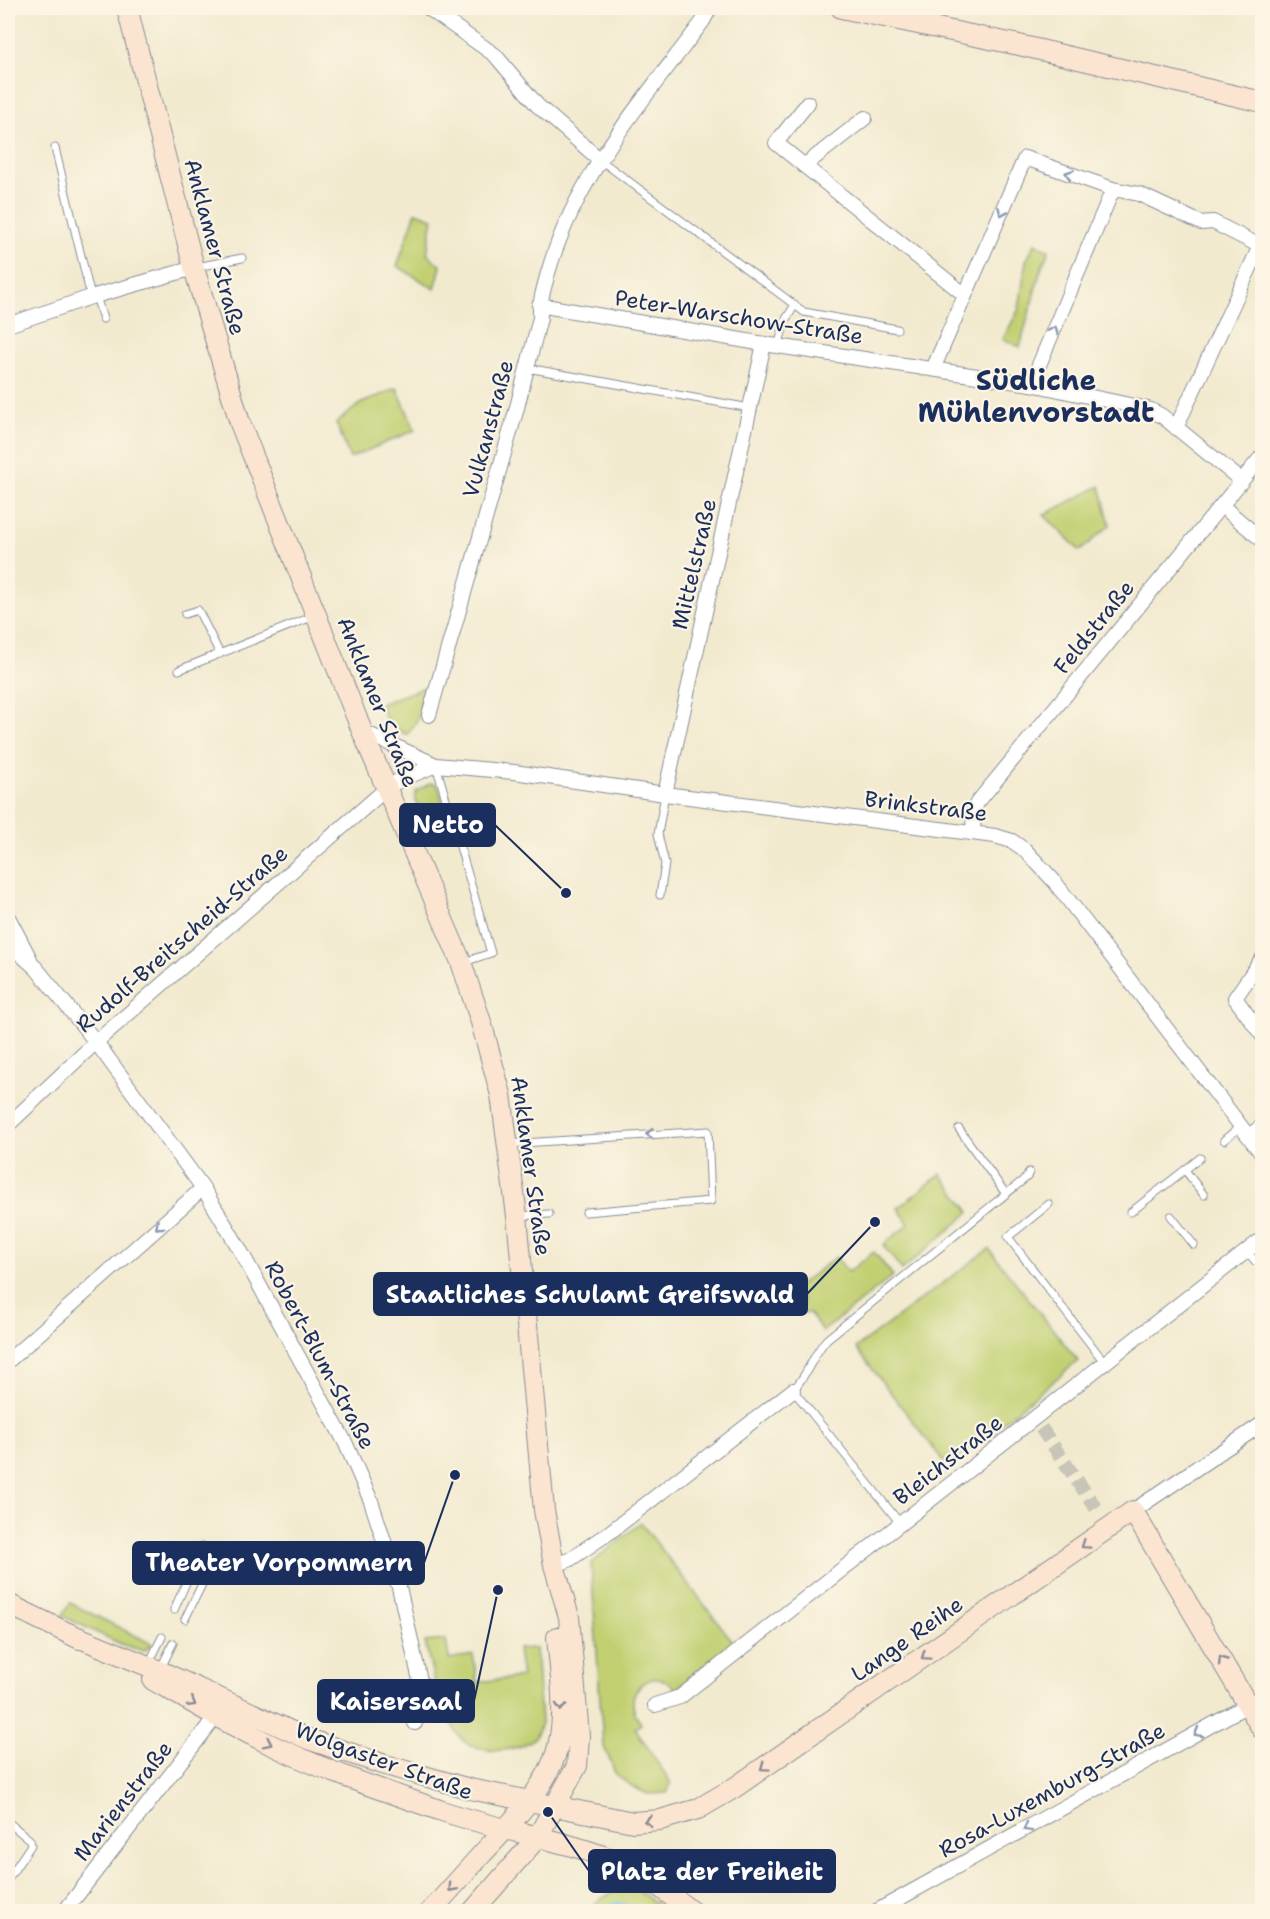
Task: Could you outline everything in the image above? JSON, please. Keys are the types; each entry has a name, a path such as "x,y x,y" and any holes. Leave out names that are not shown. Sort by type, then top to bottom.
{"main road":[{"name":"Anklamer Straße","path":"127,8 194,268 240,423 362,731 462,962 501,1095 517,1216 544,1510 554,1565 569,1617 579,1736 577,1766 537,1838 472,1911"},
{"path":"841,8 1019,45 1263,102"},
{"path":"1133,1511 1256,1701 1263,1729"},
{"name":"Lange Reihe","path":"527,1802 633,1822 660,1820 698,1809 734,1788 1133,1511"},
{"name":"Anklamer Straße","path":"430,1911 505,1829 542,1783 553,1763 559,1741 562,1697 555,1614 554,1565"},
{"name":"Wolgaster Straße","path":"8,1604 136,1670 222,1710 382,1764 527,1802"},
{"name":"Wolgaster Straße","path":"68,1633 154,1668 288,1753 359,1782 445,1812 584,1849 624,1864 692,1911"}],"street":[{"path":"428,8 495,55 537,105 599,159"},
{"name":"Vulkanstraße","path":"429,715 527,368 540,318 539,305 556,244 573,204 599,159 704,21 710,8"},
{"path":"808,103 776,142 965,295"},
{"path":"804,165 865,118"},
{"path":"933,369 1025,158 1113,189 1139,194 1201,223 1213,222 1260,246 1176,428"},
{"path":"1031,384 1113,189"},
{"path":"8,325 94,296 194,268"},
{"name":"Peter-Warschow-Straße","path":"539,305 771,345 1031,384 1151,410 1242,482"},
{"name":"Mittelstraße","path":"665,794 750,408 771,345"},
{"name":"Feldstraße","path":"973,832 974,809 977,803 1263,456"},
{"path":"1222,506 1263,540"},
{"name":"Brinkstraße","path":"362,731 436,765 514,772 665,794 973,832 1012,841 1040,864 1263,1154"},
{"name":"Brinkstraße","path":"387,788 436,765"},
{"name":"Rudolf-Breitscheid-Straße","path":"8,1125 96,1042 387,788"},
{"path":"8,917 36,968"},
{"path":"8,944 36,968"},
{"path":"1263,959 1235,998 1263,1035"},
{"name":"Robert-Blum-Straße","path":"36,968 96,1042 203,1188 239,1248 345,1442 371,1501 397,1579 423,1694 415,1723"},
{"path":"1245,1131 1263,1126"},
{"path":"8,1361 203,1188"},
{"name":"Bleichstraße","path":"655,1706 680,1697 1106,1363 1215,1271 1249,1251 1263,1239"},
{"path":"554,1565 569,1560 610,1532 793,1390"},
{"name":"Lange Reihe","path":"1133,1511 1263,1424"},
{"name":"Rosa-Luxemburg-Straße","path":"875,1911 1256,1701"},
{"name":"Marienstraße","path":"64,1911 222,1710"}],"lane":[{"path":"55,148 94,296 103,319"},
{"path":"599,159 804,312 897,329"},
{"path":"194,268 242,258"},
{"path":"771,345 795,305"},
{"path":"527,368 750,408"},
{"path":"185,614 198,610 220,654"},
{"path":"179,670 316,615"},
{"path":"436,765 491,953 462,962"},
{"path":"660,895 665,864 658,834 665,794"},
{"path":"959,1129 1006,1194"},
{"path":"508,1144 708,1131 711,1201 586,1212"},
{"path":"1224,1140 1245,1131"},
{"path":"1131,1212 1200,1158"},
{"path":"1185,1170 1204,1194"},
{"path":"901,1524 793,1390 802,1380 818,1350 827,1339 1006,1194 1029,1172"},
{"path":"1049,1204 1008,1237 1106,1363"},
{"path":"517,1216 549,1214"},
{"path":"1171,1216 1194,1245"},
{"path":"174,1610 202,1546"},
{"path":"185,1619 206,1576 216,1581"},
{"path":"154,1668 162,1637"},
{"path":"154,1668 173,1643"},
{"path":"8,1822 30,1840 31,1845 8,1879"}],"green space":[{"path":"416,212 433,218 427,254 441,266 435,289 397,266"},
{"path":"1035,243 1049,250 1040,272 1020,347 1003,339 1019,309 1026,261"},
{"path":"397,388 415,430 350,458 336,423 360,404"},
{"path":"1100,486 1110,525 1080,551 1044,515"},
{"path":"425,687 417,721 407,735 388,724 380,704"},
{"path":"431,783 438,785 451,831 431,837 415,799 416,791"},
{"path":"941,1174 970,1212 902,1270 883,1245 909,1224 898,1208"},
{"path":"989,1249 1078,1361 948,1467 856,1348"},
{"path":"874,1252 893,1276 823,1331 808,1312 805,1314 801,1309 803,1300 800,1296 792,1297 789,1293 836,1257 848,1272"},
{"path":"641,1523 734,1643 676,1689 664,1680 656,1679 645,1682 636,1691 633,1707 641,1724 635,1728 671,1783 667,1793 648,1794 616,1775 603,1744 591,1563"},
{"path":"70,1603 152,1644 144,1651 123,1645 62,1616"},
{"path":"446,1640 449,1659 473,1655 477,1682 522,1677 518,1649 536,1648 541,1723 533,1739 516,1748 495,1750 475,1747 460,1737 451,1719 442,1684 435,1685 425,1642"},
{"path":"626,1882 667,1911 585,1911"}],"waterway":[{"path":"617,1910 627,1912"}],"tunnel":[{"path":"1041,1428 1096,1508"}],"place":[{"name":"Netto","path":"566,893"},
{"name":"Staatliches Schulamt Greifswald","path":"875,1222"},
{"name":"Theater Vorpommern","path":"455,1475"},
{"name":"Kaisersaal","path":"498,1590"},
{"name":"Platz der Freiheit","path":"548,1812"}],"district":[{"name":"Südliche Mühlenvorstadt","path":"1036,396"}]}
